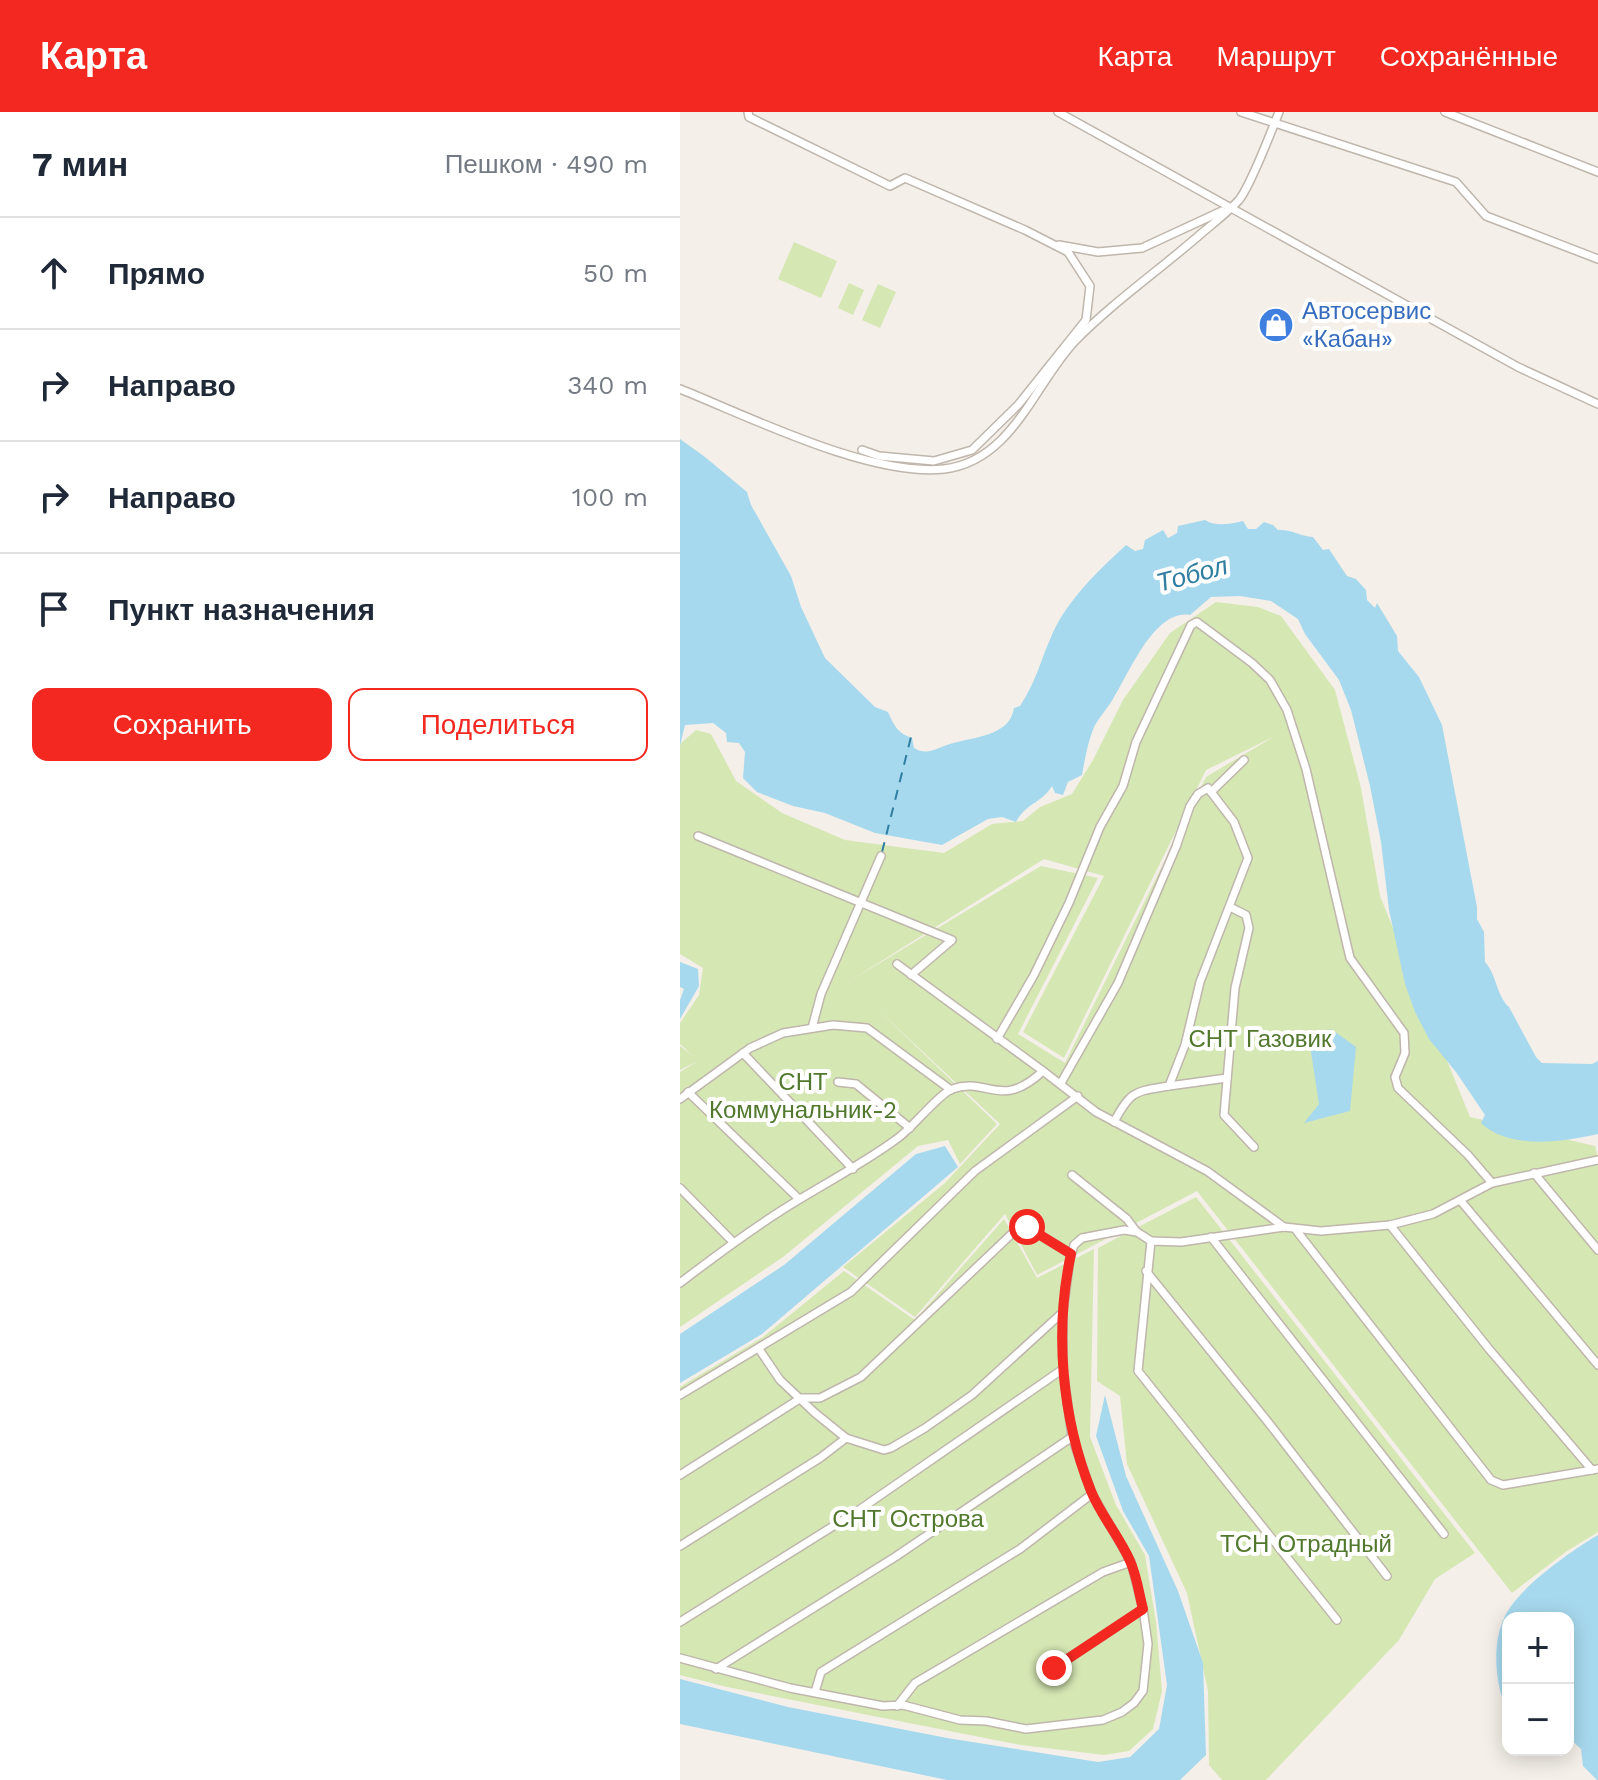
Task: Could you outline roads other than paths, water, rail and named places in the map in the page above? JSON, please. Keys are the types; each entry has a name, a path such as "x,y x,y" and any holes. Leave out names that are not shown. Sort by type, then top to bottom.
{"street":[{"path":"748,112 749,117 890,186 905,178 1068,252 1090,286 1086,320 1018,405 972,450 934,461 879,456 862,450"},
{"path":"1058,112 1518,367 1598,404"},
{"path":"1241,112 1456,182 1486,216 1598,259"},
{"path":"680,389 794,435 878,464 946,469 973,460 1002,440 1072,345 1103,314 1158,271 1241,198 1279,112"},
{"path":"1445,112 1598,172"},
{"path":"1052,244 1098,252 1142,248 1231,207"},
{"path":"997,1039 1034,975 1100,827 1123,786 1136,742 1191,625 1197,622 1270,680 1287,710 1306,769 1350,958 1404,1033 1405,1053 1395,1077 1398,1088 1468,1155 1492,1183"},
{"path":"1211,792 1244,760"},
{"path":"1061,1083 1118,983 1193,799 1205,788 1234,822 1248,858 1200,982 1185,1045 1169,1086"},
{"path":"698,836 952,940 911,975"},
{"path":"812,1028 821,994 881,856"},
{"path":"1230,907 1246,915 1249,928 1235,988 1225,1118 1254,1147"},
{"path":"897,964 1114,1122 1207,1171 1284,1227"},
{"path":"680,1099 743,1053 783,1033 833,1025 867,1028 951,1090"},
{"path":"743,1053 853,1169"},
{"path":"680,1283 733,1242 799,1199 853,1169 910,1128 951,1090 972,1087 1006,1092 1025,1085 1043,1071"},
{"path":"1114,1122 1134,1093 1227,1078"},
{"path":"838,1082 856,1084 910,1128"},
{"path":"688,1092 799,1199"},
{"path":"680,1395 851,1292 975,1171 1078,1096"},
{"path":"1072,1175 1151,1241 1181,1242 1284,1227 1296,1230 1357,1230 1390,1225 1433,1214 1492,1183 1598,1160"},
{"path":"1534,1173 1598,1250"},
{"path":"680,1188 733,1242"},
{"path":"1460,1200 1598,1365"},
{"path":"1390,1225 1489,1349 1595,1470"},
{"path":"680,1475 801,1398 820,1398 861,1377 1019,1227 1027,1227 1071,1254"},
{"path":"1296,1230 1491,1480 1503,1485 1595,1470"},
{"path":"680,1658 790,1688 960,1720 986,1721 1026,1729 1103,1720 1122,1712 1143,1691 1148,1644 1143,1609 1131,1562 1092,1494 1072,1437 1063,1369 1063,1312 1074,1245 1082,1238 1110,1232 1137,1232"},
{"path":"1211,1237 1444,1534"},
{"path":"1151,1241 1138,1371 1337,1620"},
{"path":"1146,1271 1387,1576"},
{"path":"759,1349 780,1380 846,1438 876,1449 891,1448 972,1395 1063,1312"},
{"path":"680,1622 859,1510 1063,1369"},
{"path":"716,1669 895,1557 1072,1437"},
{"path":"680,1546 820,1458 846,1438"},
{"path":"815,1692 818,1677 825,1669 1020,1549 1092,1494"},
{"path":"897,1706 915,1683 1103,1572 1131,1562"},
{"path":"1054,1668 1143,1609"}],"water":[{"name":"Тобол","path":"680,439 747,492 751,505 791,576 801,607 825,658 875,707 888,712 899,731 912,738 914,748 923,751 988,734 1005,725 1030,689 1065,611 1094,576 1126,545 1135,551 1143,549 1145,540 1163,530 1168,538 1177,533 1178,526 1205,520 1218,524 1243,521 1248,529 1256,529 1264,522 1278,530 1313,537 1323,550 1329,549 1347,576 1356,579 1366,590 1367,600 1375,608 1377,603 1397,636 1398,651 1419,677 1442,725 1477,919 1484,932 1485,962 1501,997 1542,1063 1592,1064 1598,1061 1598,1134 1537,1142 1493,1132 1481,1123 1485,1115 1429,1039 1405,984 1389,910 1370,786 1351,710 1339,680 1305,634 1298,619 1271,601 1240,596 1211,597 1190,615 1177,616 1165,622 1144,645 1095,725 1082,775 1068,782 1063,795 1055,793 1052,786 1016,822 1002,817 988,819 942,845 875,833 825,813 793,806 757,792 743,778 745,752 739,743 727,742 726,733 713,723 685,725 680,746"},
{"path":"680,962 698,969 699,986 680,1019 680,1000 684,989 680,987"},
{"path":"1331,1029 1356,1047 1350,1111 1304,1123 1319,1104 1309,1039"},
{"path":"945,1146 958,1167 762,1334 680,1383 680,1334 784,1265 916,1154"},
{"path":"1105,1395 1126,1476 1178,1591 1203,1663 1206,1755 1180,1780 947,1780 680,1724 680,1679 788,1707 947,1738 1098,1762 1130,1757 1159,1729 1167,1685 1149,1556 1123,1511 1096,1436"},
{"path":"1598,1535 1598,1780 1583,1766 1581,1749 1574,1743 1574,1612 1508,1612 1533,1582"},
{"path":"1502,1624 1502,1696 1496,1665"}],"place":[{"name":"Автосервис «Кабан»","path":"1276,325"}],"park label":[{"name":"СНТ Газовик","path":"1260,1039"},
{"name":"СНТ Коммунальник-2","path":"803,1096"},
{"name":"СНТ Острова","path":"908,1519"},
{"name":"ТСН Отрадный","path":"1306,1544"}]}
